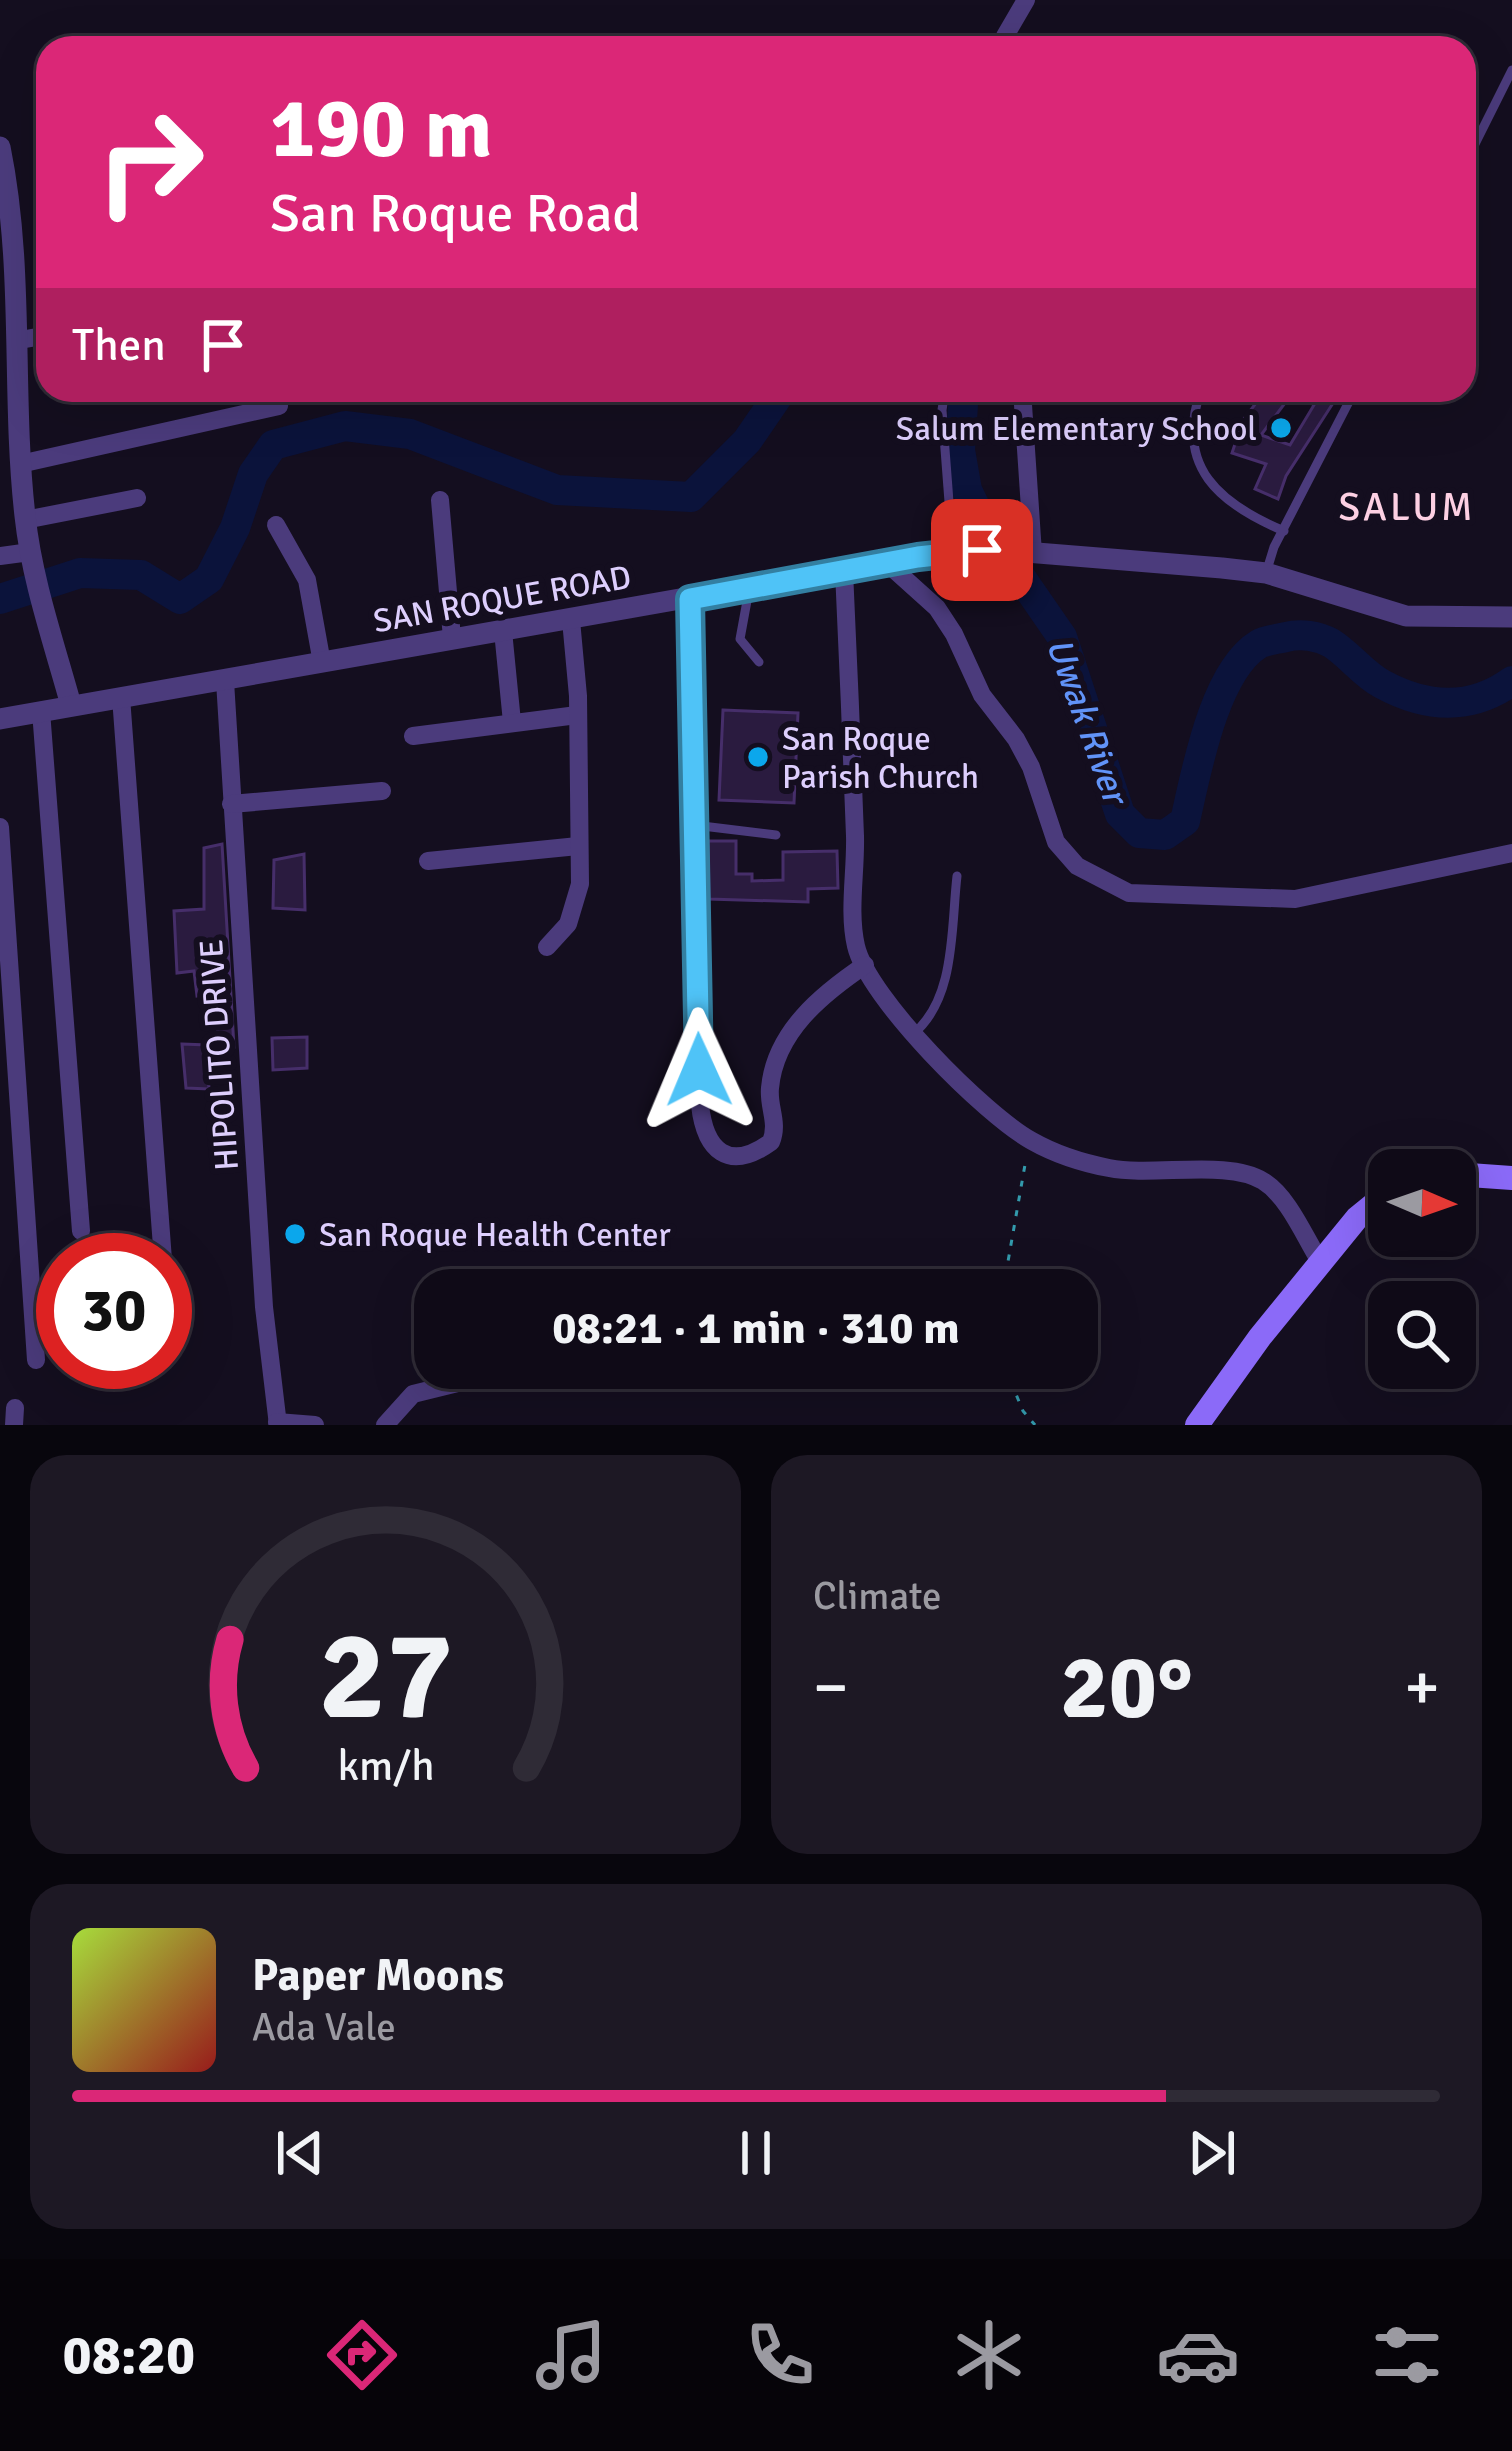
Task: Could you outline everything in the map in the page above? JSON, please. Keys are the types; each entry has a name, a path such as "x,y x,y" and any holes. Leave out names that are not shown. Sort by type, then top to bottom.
{"main road":[{"path":"1476,1175 1512,1178"},
{"path":"1197,1425 1260,1336 1368,1210"}],"street":[{"path":"1005,36 1026,0"},
{"path":"2,162 25,520 34,576 71,705"},
{"path":"1022,402 1022,552"},
{"path":"20,464 279,406"},
{"path":"25,520 137,498"},
{"path":"440,500 452,638"},
{"path":"276,525 308,580 322,663"},
{"name":"SAN ROQUE ROAD","path":"0,719 982,550 1266,573 1406,616 1512,616"},
{"path":"0,556 30,552"},
{"path":"887,563 937,608 954,634 982,695 1031,767 1057,842 1077,866 1116,887 1153,895 1295,899 1512,853"},
{"path":"844,571 855,832 853,914 856,946 865,965 913,1034 994,1113 1029,1139 1111,1168 1243,1173 1264,1181 1321,1263"},
{"path":"690,599 700,1105 704,1134 715,1148 729,1156 747,1155 771,1142 776,1124 770,1089 783,1045 825,992 865,965"},
{"path":"547,947 577,906 577,716 571,620"},
{"path":"503,631 512,722"},
{"name":"HIPOLITO DRIVE","path":"225,681 264,1307 278,1424"},
{"path":"121,698 161,1233"},
{"path":"41,711 81,1231"},
{"path":"412,736 577,716"},
{"path":"231,804 382,791"},
{"path":"0,826 36,1360"},
{"path":"428,861 578,846"},
{"path":"385,1425 413,1394 433,1389"},
{"path":"278,1424 316,1425"}],"lane":[{"path":"1476,142 1512,70"},
{"path":"943,402 953,554"},
{"path":"1198,402 1192,428 1196,455 1217,495 1285,532"},
{"path":"1266,573 1349,402"},
{"path":"749,590 740,639 760,662"},
{"path":"694,825 776,835"},
{"path":"913,1034 929,1021 942,994 957,876"}],"path":[{"path":"1007,1269 1029,1139"},
{"path":"1014,1389 1035,1425"}],"building":[{"path":"1257,402 1286,402 1261,435 1290,445 1314,405 1310,402 1334,402 1286,476 1278,499 1255,489 1266,464 1232,453 1243,420"},
{"name":"San Roque Parish Church","path":"723,710 798,713 794,803 719,800"},
{"path":"708,841 736,841 736,874 752,874 752,881 783,880 783,852 837,851 838,888 808,889 808,902 709,899"},
{"path":"222,844 234,1047 219,1048 215,993 197,996 194,971 177,973 174,911 204,909 204,848"},
{"path":"304,854 305,910 273,908 274,860"},
{"path":"307,1037 307,1068 273,1070 272,1038"},
{"path":"182,1044 207,1045 209,1089 186,1088"}],"waterway":[{"name":"Uwak River","path":"0,599 80,573 141,575 180,599 209,579 235,528 253,474 273,445 345,426 410,434 557,490 691,497 747,441 774,402"},
{"name":"Uwak River","path":"963,402 960,450 967,490 982,521 1062,637 1120,814 1139,833 1165,835 1185,821 1219,699 1243,657 1262,643 1298,635 1321,639 1382,684 1432,702 1481,698 1512,681"}],"place":[{"name":"Salum Elementary School","path":"1281,428"},
{"name":"San Roque Parish Church","path":"758,757"},
{"name":"San Roque Health Center","path":"295,1234"}],"district":[{"name":"SALUM","path":"1407,506"}],"route":[{"path":"699,1070 690,599 918,557 982,550"}]}
